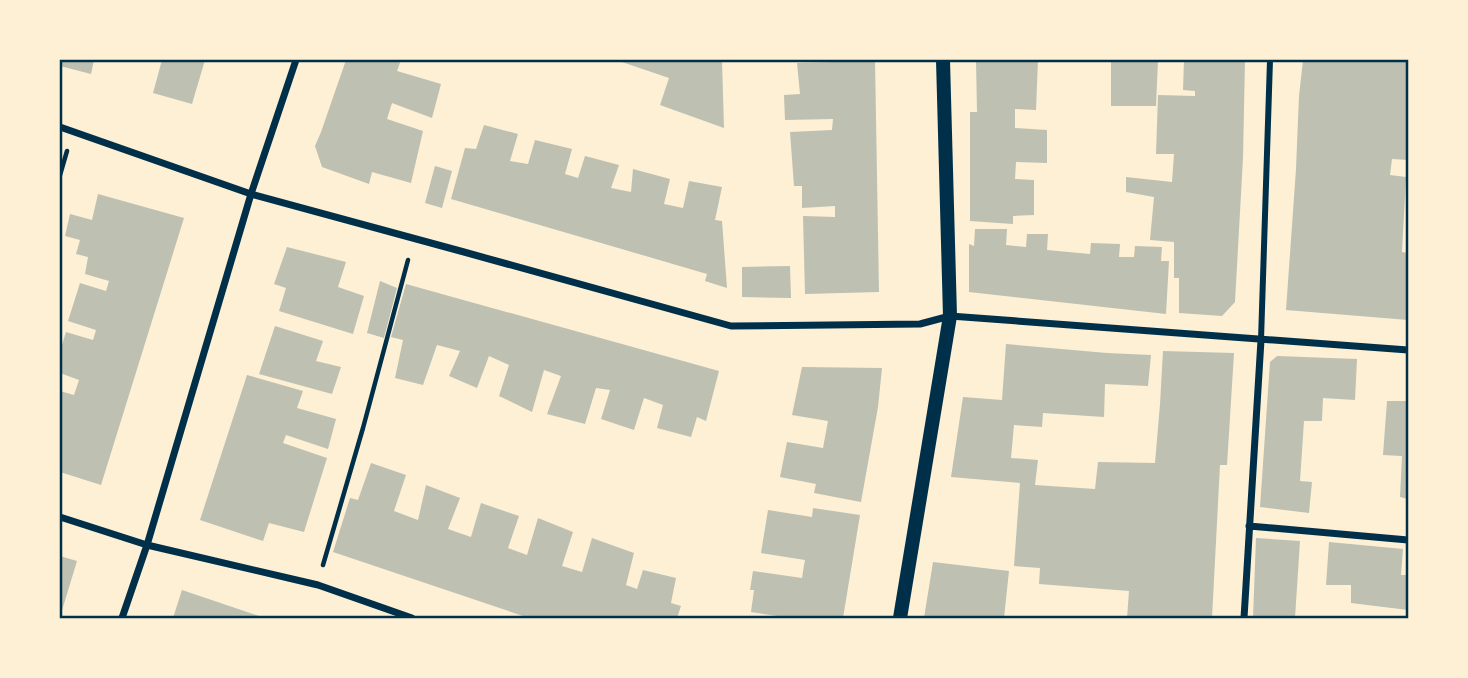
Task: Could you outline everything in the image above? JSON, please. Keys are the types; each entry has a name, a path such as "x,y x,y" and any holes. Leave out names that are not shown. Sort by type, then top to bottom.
{"main road":[{"path":"900,618 950,316 943,60"}],"street":[{"path":"122,618 147,545 251,194 296,60"},
{"path":"1244,618 1261,340 1270,60"},
{"path":"60,127 251,194 731,326 920,324 950,316 1409,349"},
{"path":"60,517 147,545 318,585 412,618"},
{"path":"1250,526 1409,540"}],"path":[{"path":"318,585 414,239"}],"building":[{"path":"60,60 94,60 91,74 60,66"},
{"path":"162,60 205,60 192,104 153,93"},
{"path":"346,60 401,60 397,71 441,84 432,118 392,103 387,119 423,131 411,183 372,172 369,184 322,167 315,146"},
{"path":"616,60 722,60 724,128 660,105 669,78"},
{"path":"875,60 879,292 805,294 803,216 835,217 835,206 802,208 802,186 794,186 790,132 832,130 833,119 785,120 784,95 800,94 797,63"},
{"path":"976,60 1038,60 1036,110 1015,109 1015,128 1047,130 1047,163 1016,162 1015,179 1034,180 1034,215 1013,216 1013,224 970,221 970,112 977,112"},
{"path":"1111,60 1158,60 1156,106 1111,106"},
{"path":"1184,60 1245,60 1235,302 1222,316 1179,313 1179,278 1174,278 1174,242 1150,240 1154,197 1126,192 1126,177 1172,182 1174,154 1156,154 1158,95 1195,96 1195,91 1183,90"},
{"path":"1303,60 1408,60 1408,160 1392,159 1390,175 1406,177 1402,252 1408,253 1408,320 1286,310"},
{"path":"484,125 518,134 510,161 528,164 535,140 572,149 565,174 578,178 585,156 619,165 611,188 631,192 633,169 670,179 664,204 683,208 689,181 722,187 715,220 722,221 727,288 705,281 707,274 451,199 465,148 476,149"},
{"path":"435,166 452,171 442,208 425,203"},
{"path":"98,194 184,218 101,485 60,472 60,391 74,395 79,380 60,373 60,351 66,332 93,340 96,330 68,321 80,283 106,291 109,281 85,274 88,257 76,254 80,240 65,236 70,214 92,220"},
{"path":"975,229 1007,229 1006,245 1026,247 1027,234 1048,234 1047,250 1090,254 1091,243 1120,244 1119,257 1134,257 1135,246 1162,247 1161,261 1169,261 1166,314 969,292 969,244 974,246"},
{"path":"287,247 346,262 338,287 364,296 353,334 279,311 286,288 274,284"},
{"path":"790,266 791,298 742,297 742,267"},
{"path":"380,281 397,288 384,338 367,333"},
{"path":"406,284 719,371 706,421 697,417 691,437 657,428 663,405 644,398 634,430 601,419 610,390 596,388 585,424 547,414 561,376 544,370 532,412 499,396 509,365 489,356 477,388 449,376 460,351 437,345 423,385 395,378 403,340 391,337"},
{"path":"275,326 323,341 316,361 341,367 332,394 259,374"},
{"path":"1006,344 1151,355 1148,386 1105,384 1104,417 1043,413 1042,427 1014,425 1011,458 1038,460 1035,485 1095,489 1098,462 1155,463 1163,351 1234,353 1227,465 1220,465 1212,618 1127,618 1129,591 1039,584 1040,568 1014,566 1020,483 951,477 963,397 1002,400"},
{"path":"1277,356 1357,359 1355,400 1323,398 1322,421 1304,421 1300,481 1312,482 1309,513 1260,507 1270,362"},
{"path":"802,367 882,368 861,502 814,493 816,484 780,477 787,442 823,448 828,421 792,415"},
{"path":"247,375 303,391 297,408 336,419 328,449 286,435 283,443 327,458 304,532 269,523 263,541 200,520"},
{"path":"1387,401 1408,401 1408,499 1400,497 1402,456 1383,455"},
{"path":"371,463 406,475 394,511 418,520 426,485 460,498 448,529 471,537 481,503 519,516 508,548 527,555 538,518 573,532 562,566 582,572 592,538 634,553 626,585 637,589 643,570 676,578 671,603 681,606 677,618 529,618 333,552 350,498 358,500"},
{"path":"813,508 860,515 843,618 791,618 751,612 753,571 802,578 805,560 761,553 768,510 812,517"},
{"path":"1256,538 1300,541 1295,618 1253,618"},
{"path":"1329,542 1403,549 1401,575 1408,575 1408,610 1351,603 1351,585 1326,585"},
{"path":"60,556 77,561 60,617"},
{"path":"933,562 1009,571 1004,618 924,618"},
{"path":"182,590 265,618 173,618"}]}
